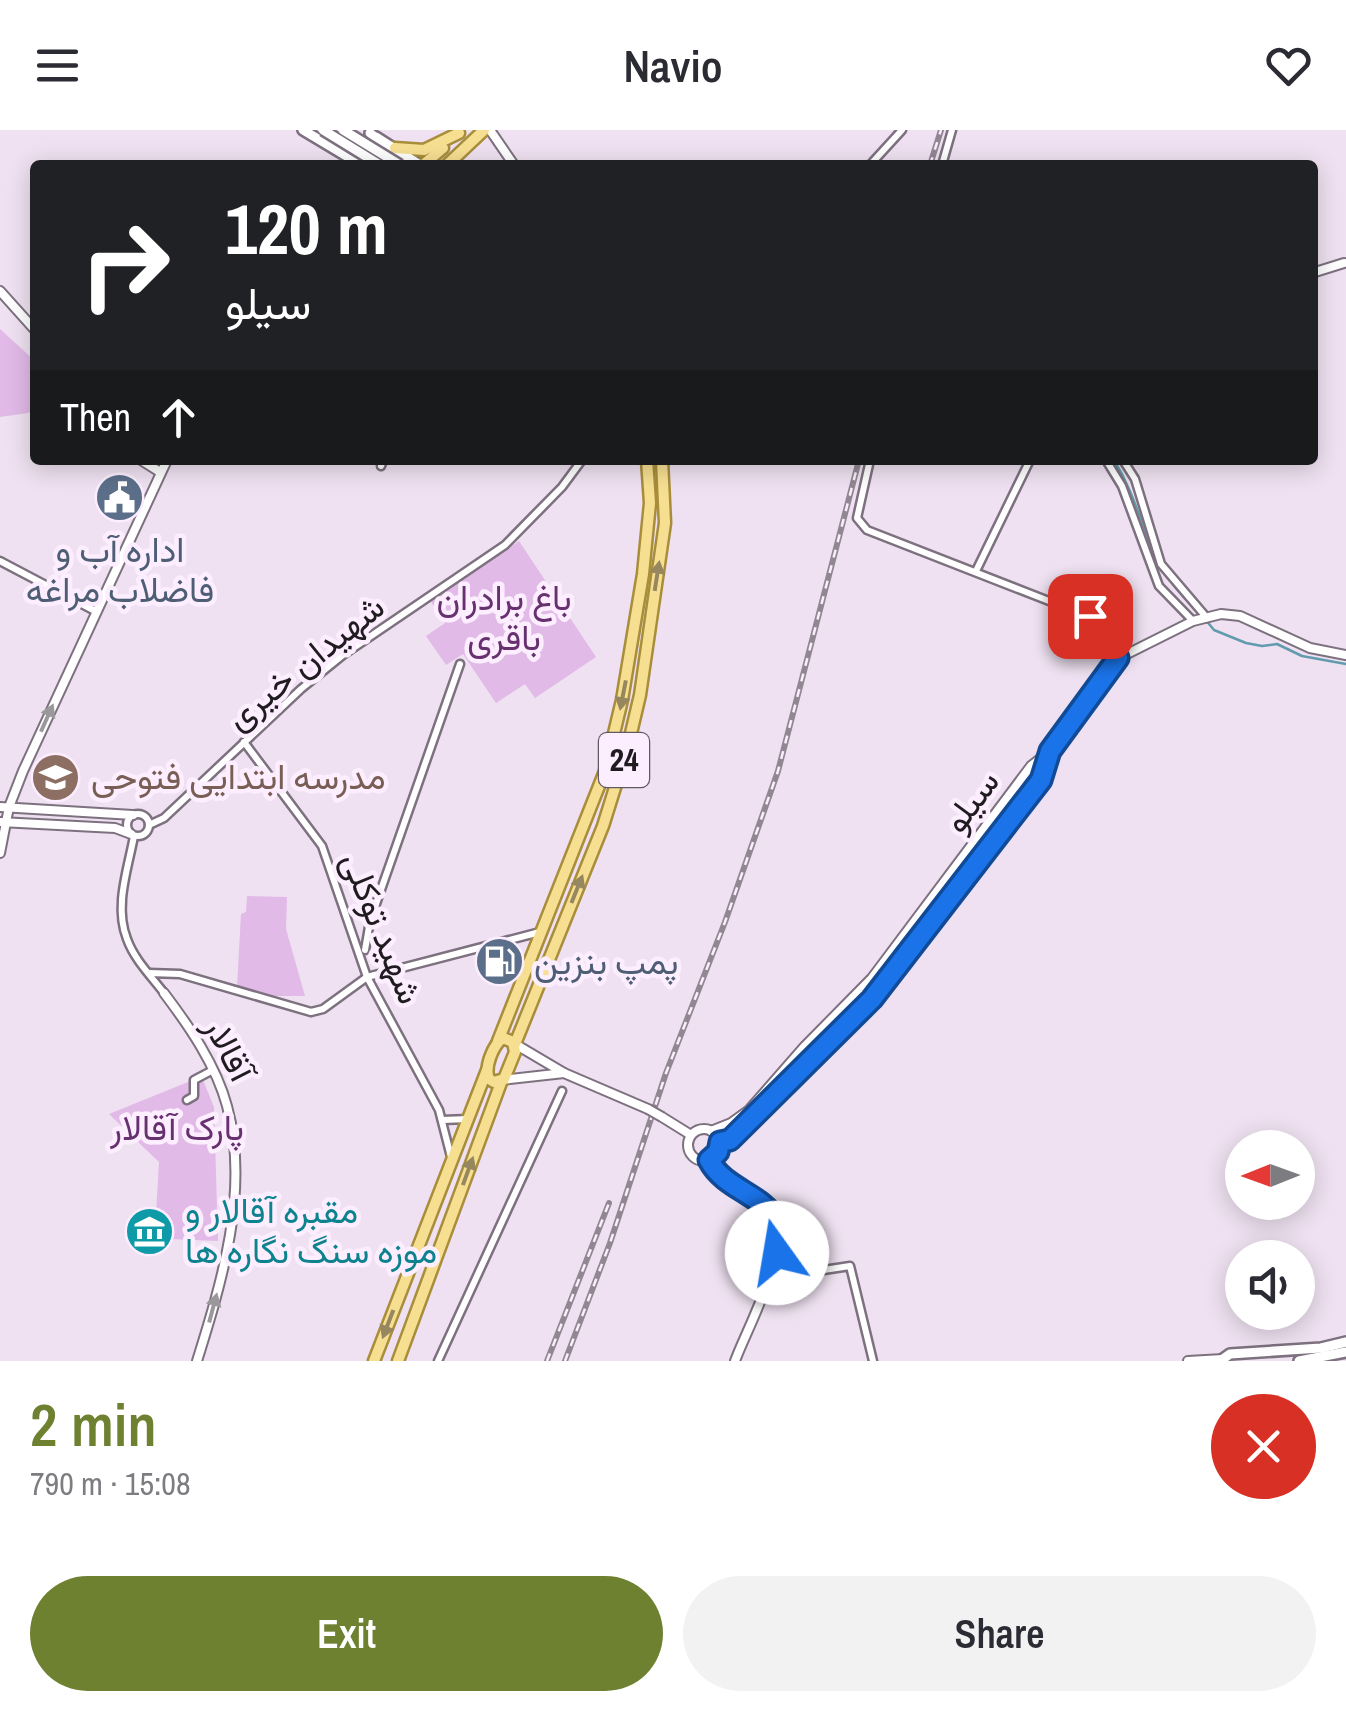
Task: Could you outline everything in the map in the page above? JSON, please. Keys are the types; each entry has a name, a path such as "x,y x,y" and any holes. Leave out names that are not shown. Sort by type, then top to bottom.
{"main road":[{"path":"303,130 355,160"},
{"path":"323,130 372,160"},
{"path":"343,130 392,160"},
{"path":"456,160 487,130"},
{"path":"367,131 379,141 379,154 372,160"},
{"path":"367,131 414,160"},
{"path":"395,148 424,150 461,132"},
{"path":"428,160 461,132"},
{"path":"448,143 445,154 451,160"},
{"name":"24","path":"374,1361 604,773 622,700 648,530 647,465"},
{"name":"24","path":"398,1361 515,1052 514,1044 603,826 628,746 640,695 665,522 662,465"},
{"path":"498,1041 506,1037 514,1044"},
{"path":"486,1070 492,1081 502,1080"},
{"path":"1224,1360 1230,1354 1321,1348 1346,1342"},
{"path":"1299,1361 1346,1352"}],"street":[{"path":"487,130 510,160"},
{"path":"875,160 902,130"},
{"path":"943,160 952,130"},
{"path":"945,153 948,160"},
{"path":"1318,270 1344,263"},
{"path":"0,291 30,324"},
{"path":"149,465 160,472"},
{"path":"0,853 4,807 164,465"},
{"name":"شهیدان خیری","path":"149,825 164,818 340,658 506,545 578,465"},
{"path":"869,465 858,508 861,525 1090,616 1103,627 1118,658"},
{"path":"976,571 1028,465"},
{"path":"1109,465 1122,486 1159,586 1202,619"},
{"path":"1126,465 1135,480 1161,564 1202,619"},
{"path":"0,561 95,611"},
{"path":"1050,751 1118,658 1202,619 1221,614 1240,616 1310,648 1346,655"},
{"path":"365,950 370,920 460,664"},
{"name":"شهید توکلی","path":"244,742 322,846 367,978 442,1120 452,1161"},
{"name":"سیلو","path":"720,1142 730,1140 864,987 1031,766 1050,751"},
{"name":"سیلو","path":"711,1130 730,1123 771,1093 872,999 1041,780 1050,751"},
{"path":"3,822 114,828 132,835 144,834 149,825 144,816 4,807"},
{"path":"132,835 127,824 133,815"},
{"name":"آقالار","path":"132,835 123,886 122,921 126,938 185,1021 213,1070 227,1103 234,1137 227,1254 197,1361"},
{"path":"149,973 180,974 311,1012 367,978 542,933"},
{"path":"864,987 872,999"},
{"path":"514,1044 564,1073 648,1109 691,1135"},
{"path":"187,1100 194,1096 194,1080 213,1070"},
{"path":"502,1080 564,1073"},
{"path":"438,1361 562,1091"},
{"path":"442,1120 469,1119"},
{"path":"701,1129 711,1130 720,1142 718,1152 709,1160 699,1160 690,1154 691,1135 701,1129"},
{"path":"709,1160 726,1179 767,1207 776,1220 780,1243 804,1273 850,1266 874,1361"},
{"path":"735,1361 780,1243"},
{"path":"1188,1361 1224,1360"}],"green space":[{"path":"0,329 30,356 30,412 0,417"},
{"name":"باغ برادران باقری","path":"519,541 596,657 535,698 525,684 496,703 463,654 446,665 426,636 445,623 430,600"},
{"path":"247,896 287,897 286,929 305,996 264,996 237,987 241,914 246,912"},
{"name":"پارک آقالار","path":"200,1073 214,1107 218,1241 169,1239 169,1215 156,1214 159,1162 109,1114 193,1080"}],"waterway":[{"path":"1117,465 1155,555 1193,606"},
{"path":"1205,619 1214,630 1246,643 1277,644 1302,656 1346,664"}],"railway":[{"path":"932,160 941,130"},
{"path":"565,1361 778,771 858,465"},
{"path":"547,1361 609,1203"}],"place":[{"name":"اداره آب و فاضلاب مراغه","path":"120,498"},
{"name":"مدرسه ابتدایی فتوحی","path":"56,777"},
{"name":"پمپ بنزین","path":"499,962"},
{"name":"مقبره آقالار و موزه سنگ نگاره ها","path":"150,1231"}],"route":[{"path":"777,1253 779,1232 767,1207 714,1171 709,1160 715,1157 720,1142 730,1140 897,971 1041,780 1050,751 1118,658 1108,634 1090,616"}]}
